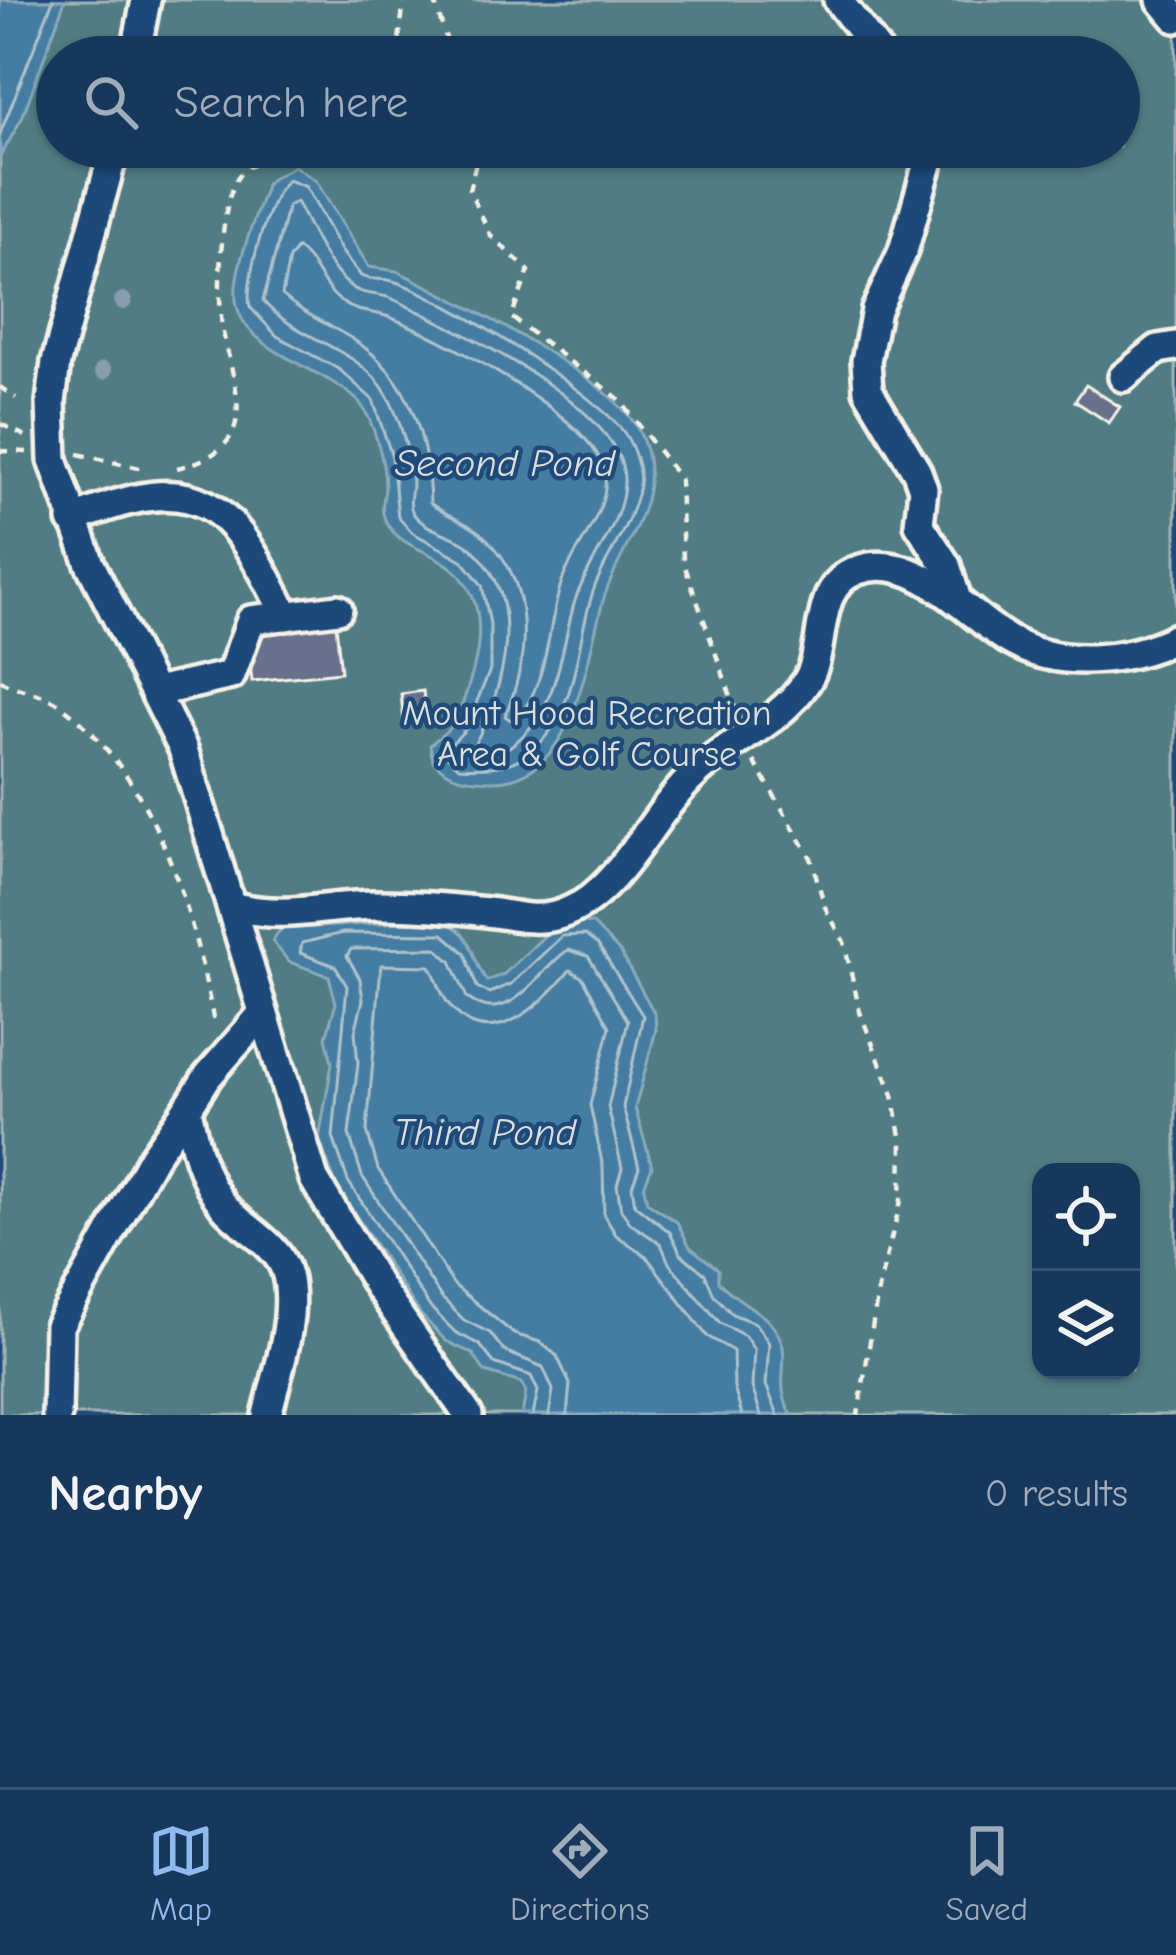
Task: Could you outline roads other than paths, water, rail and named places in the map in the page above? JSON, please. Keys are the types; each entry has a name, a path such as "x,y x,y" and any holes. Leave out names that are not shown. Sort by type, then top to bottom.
{"lane":[{"path":"139,36 146,0"},
{"path":"838,0 866,36"},
{"path":"1161,0 1176,18"},
{"path":"109,168 56,362 46,444 72,520 183,749 314,1179 378,1286 468,1415"},
{"path":"927,168 903,251 869,339 868,391 917,472 923,489 920,524 946,566 957,600"},
{"path":"1123,377 1158,349 1176,346"},
{"path":"72,520 158,492 206,502 235,524 286,616"},
{"path":"234,907 276,916 376,905 552,917 593,896 685,783 784,710 811,674 828,600 844,578 859,569 885,567 914,576 1021,646 1074,657 1113,658 1176,638"},
{"path":"156,692 188,682 224,681 237,666 248,621 338,609"},
{"path":"57,1415 59,1326 153,1156 214,1070 263,1013"},
{"path":"187,1109 206,1177 217,1196 277,1254 287,1274 285,1329 267,1415"}],"water":[{"path":"0,0 65,0 52,36 36,36 36,80 0,157"},
{"name":"Second Pond","path":"297,168 316,181 369,267 397,271 529,341 598,386 639,431 649,478 640,519 603,601 572,714 542,762 519,776 466,779 433,761 430,745 456,720 475,663 475,603 453,569 403,540 387,524 380,453 357,400 271,348 244,322 237,306 241,261 267,182"},
{"name":"Third Pond","path":"437,920 465,937 487,981 504,974 556,925 592,923 620,952 655,1014 656,1030 635,1108 652,1166 644,1187 647,1202 677,1222 690,1247 718,1269 718,1281 776,1330 783,1349 784,1394 792,1415 522,1415 526,1392 521,1383 485,1372 473,1354 446,1341 421,1315 336,1185 319,1139 332,1063 326,1037 336,1003 329,976 289,962 272,941 281,929"}],"park label":[{"name":"Mount Hood Recreation Area & Golf Course","path":"587,734"}]}
